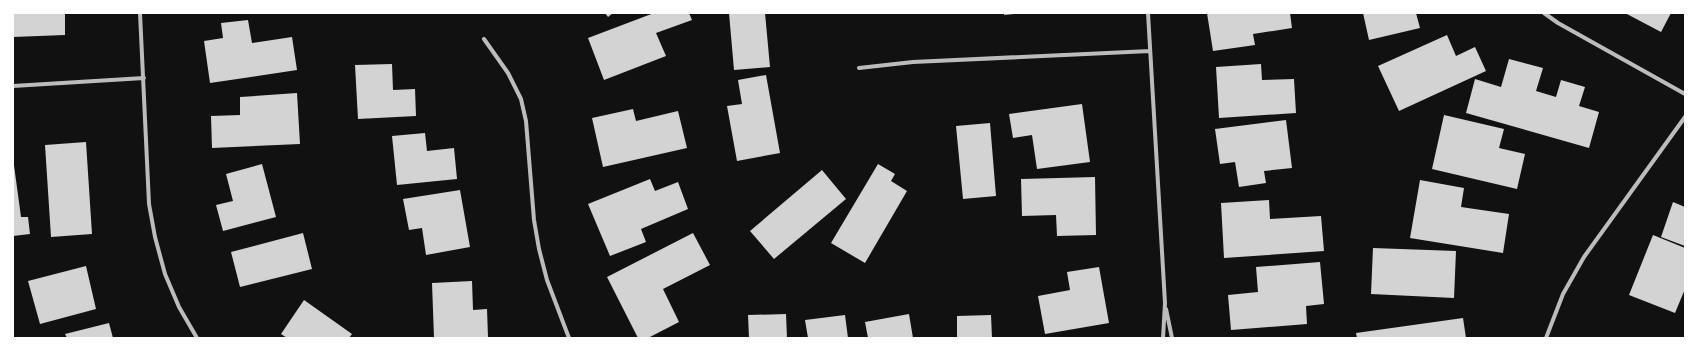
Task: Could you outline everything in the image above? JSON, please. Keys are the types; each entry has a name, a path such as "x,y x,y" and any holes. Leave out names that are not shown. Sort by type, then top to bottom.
{"street":[{"path":"140,13 149,204 155,238 165,274 179,307 197,338"},
{"path":"1148,13 1165,302 1163,338"},
{"path":"1544,13 1558,23 1685,94"},
{"path":"484,39 508,73 520,99 526,121 534,220 539,249 547,280 569,338"},
{"path":"859,68 913,62 1150,51"},
{"path":"13,86 144,78"},
{"path":"1547,338 1563,294 1584,257 1685,117"},
{"path":"1165,302 1172,338"}],"building":[{"path":"13,13 65,13 65,35 13,37"},
{"path":"605,13 613,13 608,17"},
{"path":"654,13 689,13 692,20 656,33 666,56 604,80 588,38"},
{"path":"729,13 765,13 770,67 734,70"},
{"path":"1004,13 1014,13 1014,14 1004,15"},
{"path":"1207,13 1290,13 1292,28 1253,34 1255,45 1213,51"},
{"path":"1363,13 1416,13 1420,28 1369,40"},
{"path":"1625,13 1671,13 1661,32"},
{"path":"248,20 252,43 292,37 297,70 210,83 204,41 223,38 221,23"},
{"path":"1447,35 1456,56 1475,47 1486,71 1399,111 1378,66"},
{"path":"1509,59 1543,68 1536,91 1556,97 1561,80 1585,87 1579,106 1599,112 1589,148 1466,113 1475,79 1501,87"},
{"path":"392,64 393,90 415,89 416,116 358,119 355,65"},
{"path":"1261,64 1262,80 1294,79 1296,113 1219,118 1216,67"},
{"path":"766,75 780,153 737,161 727,106 742,104 738,80"},
{"path":"297,93 300,144 212,148 211,116 240,115 240,97"},
{"path":"1082,104 1090,162 1037,169 1032,135 1013,138 1009,114"},
{"path":"633,109 636,121 678,111 687,148 603,167 592,118"},
{"path":"1444,115 1504,129 1499,148 1525,154 1517,189 1432,169"},
{"path":"1286,120 1292,168 1264,171 1266,183 1239,187 1235,162 1220,164 1215,129"},
{"path":"990,123 996,196 963,199 956,126"},
{"path":"425,133 427,151 454,148 457,179 397,185 392,136"},
{"path":"86,142 92,234 51,237 45,145"},
{"path":"13,158 21,217 28,217 30,234 13,236"},
{"path":"262,164 276,217 223,231 216,205 233,201 226,174"},
{"path":"878,164 895,174 891,181 907,191 865,263 831,243"},
{"path":"822,170 846,199 774,259 750,231"},
{"path":"1095,177 1096,235 1057,236 1056,215 1022,216 1021,179"},
{"path":"650,179 655,191 678,182 688,209 641,229 646,242 610,256 588,204"},
{"path":"1420,180 1464,188 1461,207 1509,214 1503,253 1410,238"},
{"path":"460,190 470,247 426,255 422,228 409,230 403,199"},
{"path":"1269,200 1270,219 1321,216 1324,251 1224,258 1221,203"},
{"path":"1673,202 1685,207 1685,246 1661,237"},
{"path":"303,233 312,269 240,287 231,252"},
{"path":"693,233 710,265 663,289 679,322 648,338 638,338 607,277"},
{"path":"1653,235 1685,248 1685,289 1675,313 1629,295"},
{"path":"1373,248 1456,251 1454,298 1371,294"},
{"path":"1320,262 1324,304 1306,306 1307,324 1231,330 1228,295 1258,292 1256,267"},
{"path":"86,266 96,309 40,324 28,281"},
{"path":"1099,267 1109,323 1045,334 1038,296 1070,290 1067,272"},
{"path":"472,281 473,310 487,309 488,337 434,338 432,283"},
{"path":"304,300 352,334 349,338 287,338 281,334"},
{"path":"786,314 787,338 749,338 748,315"},
{"path":"909,314 913,338 868,338 865,322"},
{"path":"845,315 848,338 808,338 805,320"},
{"path":"991,315 992,338 957,338 957,316"},
{"path":"1463,318 1466,338 1357,338 1356,333"},
{"path":"109,323 113,338 67,338 65,334"}]}
